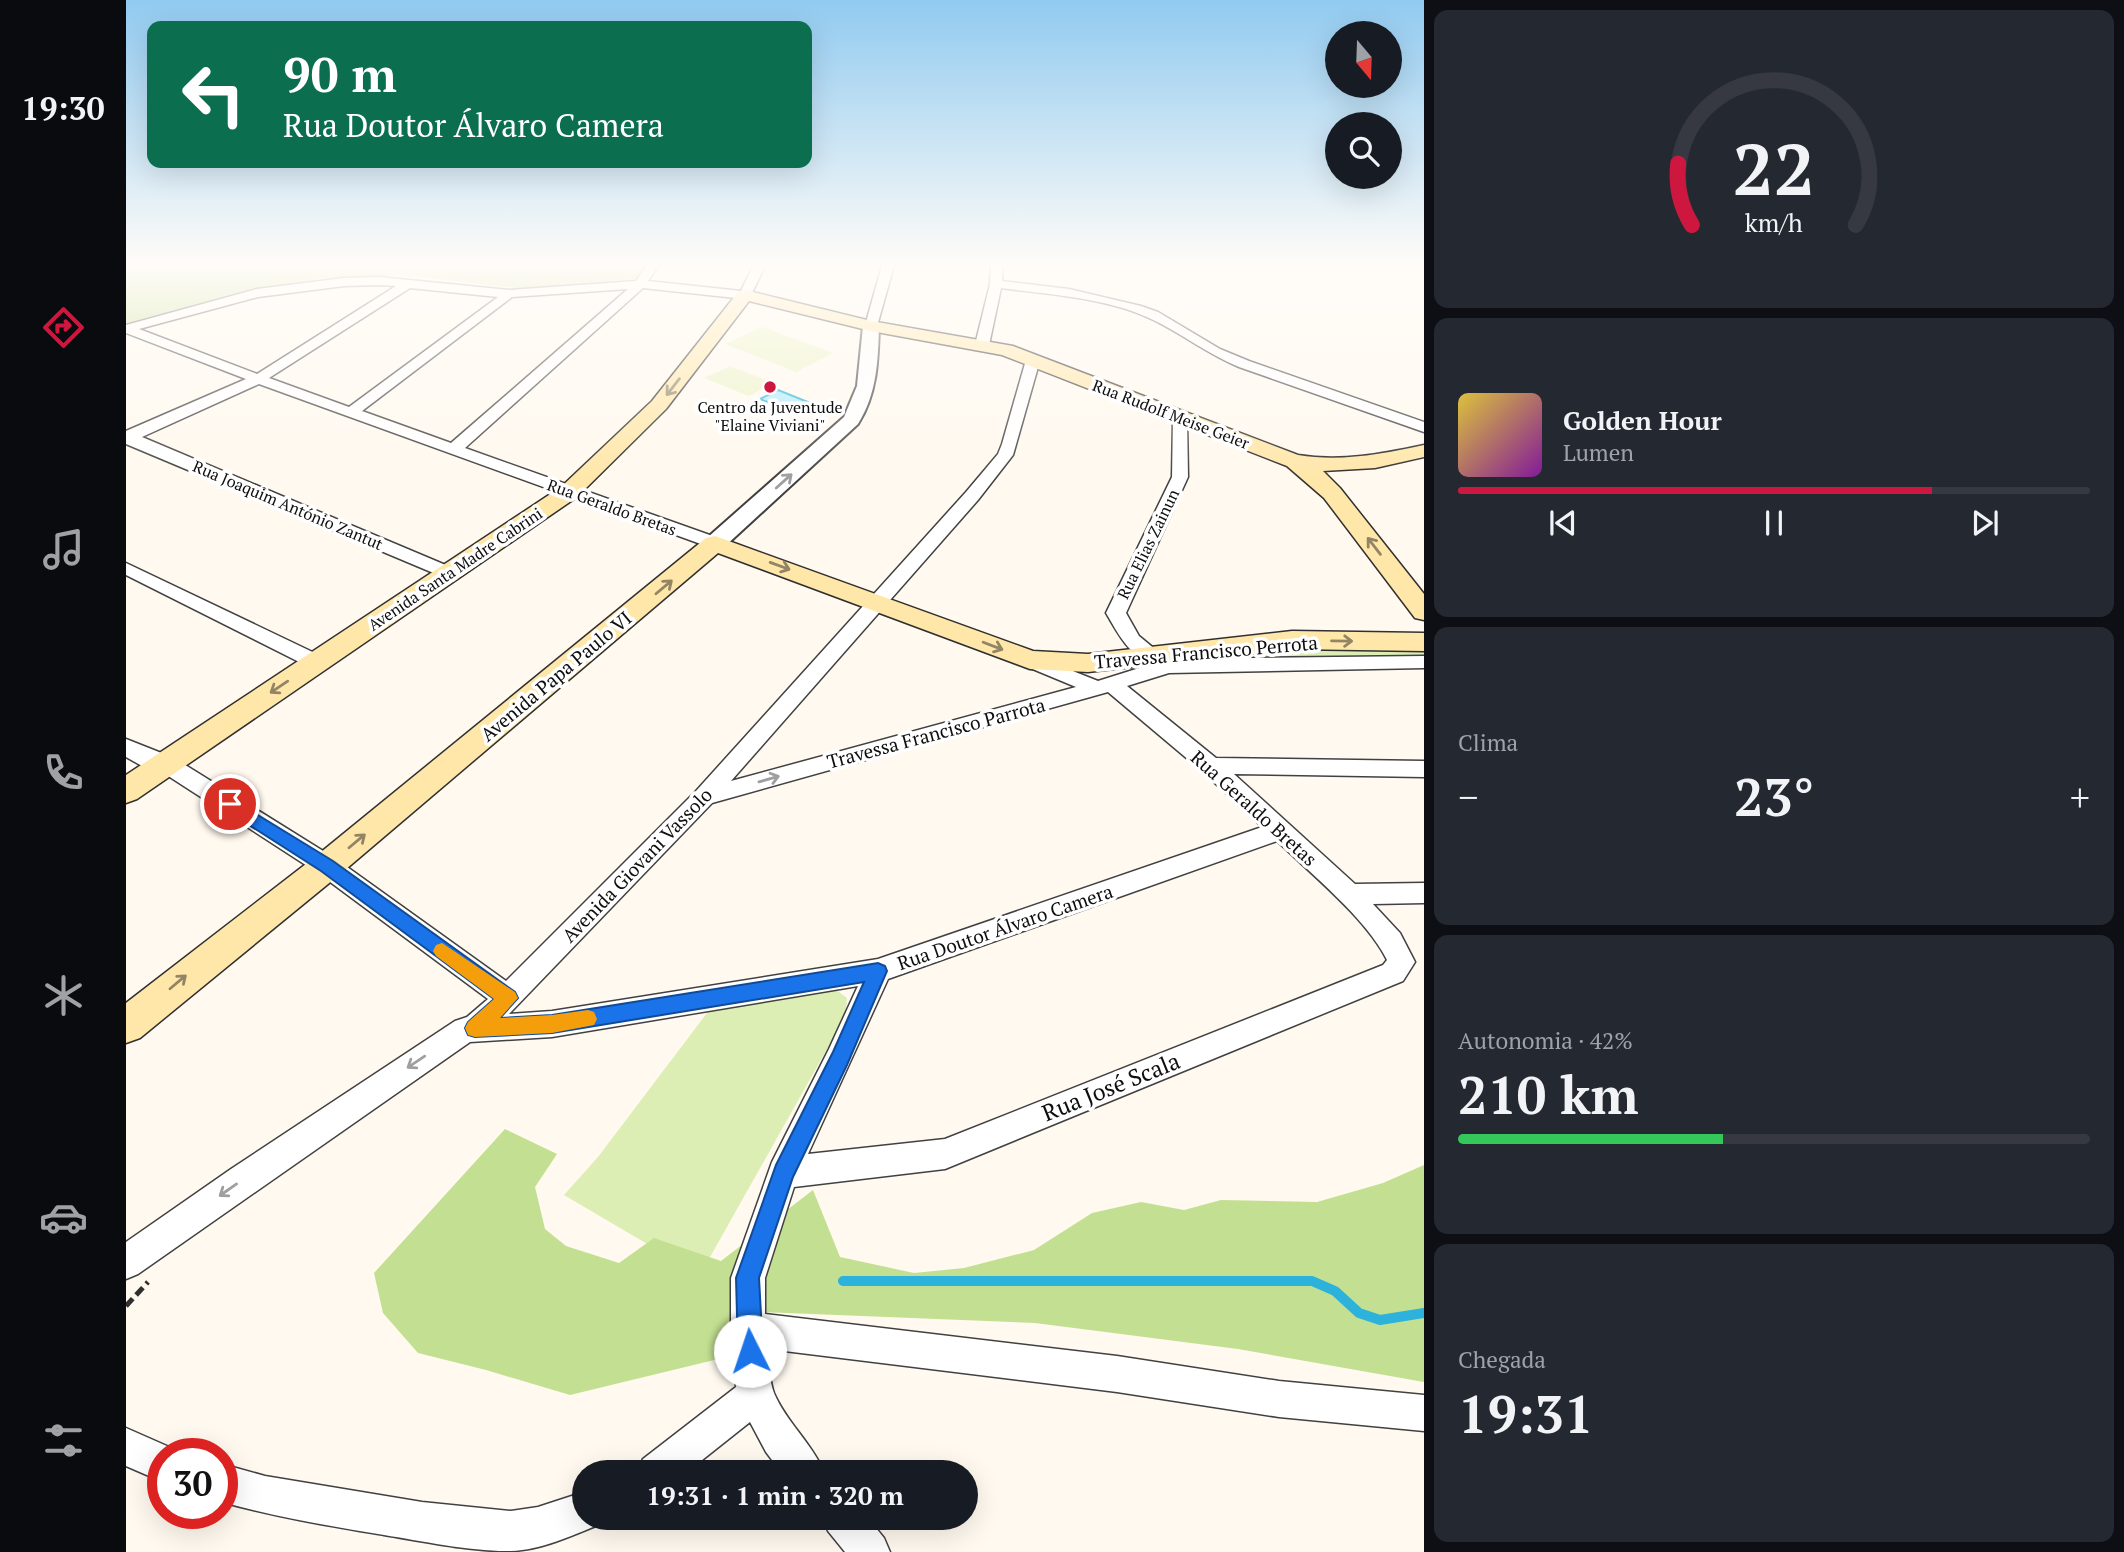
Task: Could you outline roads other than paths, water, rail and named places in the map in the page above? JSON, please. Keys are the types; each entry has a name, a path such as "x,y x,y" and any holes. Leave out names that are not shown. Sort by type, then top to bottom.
{"main road":[{"name":"Avenida Santa Madre Cabrini","path":"126,791 569,492 659,405 714,334"},
{"name":"Rua Rudolf Meise Geier","path":"920,334 1006,350 1293,461"},
{"path":"1332,493 1334,487 1345,477 1378,463 1424,452"},
{"path":"1293,461 1326,466 1378,463"},
{"path":"1293,461 1315,476 1332,493 1421,605"},
{"name":"Rua Geraldo Bretas","path":"715,543 1030,660"},
{"name":"Avenida Papa Paulo VI","path":"126,1026 327,866 715,543"},
{"name":"Travessa Francisco Perrota","path":"1030,660 1098,678 1160,660 1225,647 1292,640 1424,642"}],"street":[{"name":"Rua Geraldo Bretas","path":"140,334 715,543"},
{"path":"127,438 258,379 328,334"},
{"path":"352,412 455,334"},
{"path":"454,449 583,334"},
{"name":"Avenida Papa Paulo VI","path":"715,543 851,420 865,395 868,382 871,334"},
{"path":"982,345 984,334"},
{"path":"1185,334 1244,364 1424,427"},
{"name":"Avenida Giovani Vassolo","path":"126,1262 434,1049 457,1034 475,1028 508,998 704,797 1005,455 1033,360"},
{"name":"Rua Elias Zainun","path":"1160,660 1132,639 1116,613 1180,477 1180,418"},
{"name":"Rua Joaquim António Zantut","path":"127,438 449,573"},
{"path":"126,568 316,662"},
{"name":"Travessa Francisco Perrota","path":"1160,660 1424,662"},
{"name":"Rua Geraldo Bretas","path":"1098,678 1211,766 1349,894 1391,941"},
{"name":"Travessa Francisco Parrota","path":"704,797 1098,678"},
{"path":"126,747 150,760 166,764 327,866 508,998"},
{"path":"1211,766 1424,769"},
{"name":"Rua Doutor Álvaro Camera","path":"475,1028 552,1024 878,971 1279,831"},
{"path":"1349,894 1424,893"},
{"name":"Rua José Scala","path":"783,1173 945,1154 1393,973 1402,962 1391,941"},
{"path":"796,1460 779,1439 755,1395 748,1329 748,1278 783,1173 840,1058 878,971"},
{"path":"748,1329 1117,1374 1279,1399 1424,1413"},
{"path":"671,1460 755,1395"},
{"path":"126,1447 147,1456"},
{"path":"238,1488 265,1496 422,1522 511,1531 538,1527 572,1515"},
{"path":"852,1530 870,1552"}],"water":[{"path":"778,390 818,406 800,415 760,399"}],"waterway":[{"path":"843,1281 1312,1281 1335,1291 1359,1313 1380,1320 1424,1313"}],"place":[{"name":"Centro da Juventude \"Elaine Viviani\"","path":"770,387"}]}
